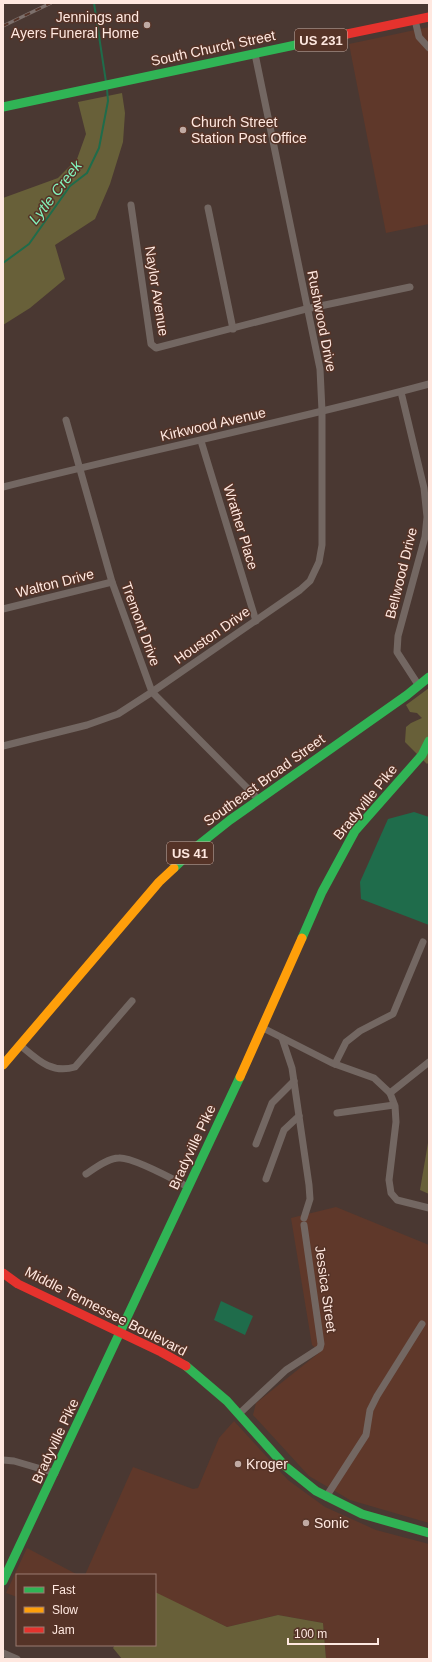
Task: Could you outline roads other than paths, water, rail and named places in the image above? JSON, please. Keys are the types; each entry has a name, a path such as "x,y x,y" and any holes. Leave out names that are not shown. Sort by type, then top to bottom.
{"main road":[{"name":"South Church Street","path":"3,107 429,17"},
{"name":"Southeast Broad Street","path":"3,1065 159,882 196,848 258,799 419,686 429,677"},
{"name":"Bradyville Pike","path":"3,1581 263,1028 322,892 355,831 422,755 429,741"},
{"name":"Middle Tennessee Boulevard","path":"3,1273 18,1284 158,1350 185,1366 213,1388 240,1413 281,1462 302,1480 326,1497 370,1517 429,1533"}],"street":[{"path":"415,20 419,37 429,48"},
{"name":"Rushwood Drive","path":"255,54 306,309 320,369 322,411 322,545 319,562 310,581 300,590"},
{"name":"Naylor Avenue","path":"131,205 151,344 156,348 234,329 306,309 410,287"},
{"path":"208,208 234,329"},
{"name":"Kirkwood Avenue","path":"3,487 79,468 201,441 429,384"},
{"name":"Bellwood Drive","path":"401,392 427,503 425,537 398,636 398,652 419,686"},
{"name":"Tremont Drive","path":"66,420 112,582 152,692 258,799"},
{"name":"Wrather Place","path":"201,441 256,621"},
{"name":"Walton Drive","path":"3,609 112,582"},
{"name":"Houston Drive","path":"3,746 87,725 118,714 300,590"},
{"path":"335,1064 346,1042 360,1031 393,1014 422,942"},
{"path":"20,1045 45,1066 66,1070 75,1067 82,1061 132,1001"},
{"path":"263,1028 335,1064 374,1078 390,1094 394,1105 396,1122 389,1180 391,1193 397,1200 429,1208"},
{"name":"Jessica Street","path":"240,1413 286,1370 320,1348 321,1344 304,1222 310,1199 309,1185 292,1068 282,1038"},
{"path":"390,1094 429,1062"},
{"path":"256,1144 272,1103 294,1081"},
{"path":"338,1113 394,1105"},
{"path":"266,1179 284,1130 299,1116"},
{"path":"86,1174 109,1161 120,1158 142,1165 188,1187"},
{"path":"326,1497 366,1435 370,1410 377,1396 422,1324"},
{"path":"3,1460 55,1473"},
{"path":"3,1653 17,1659"}],"waterway":[{"name":"Lytle Creek","path":"94,3 106,82"},
{"name":"Lytle Creek","path":"3,263 29,244 70,186 87,173 99,148 108,101 107,89"}],"railway":[{"path":"3,26 51,3"}],"place":[{"name":"Jennings and Ayers Funeral Home","path":"147,25"},
{"name":"Church Street Station Post Office","path":"183,130"},
{"name":"Kroger","path":"238,1464"},
{"name":"Sonic","path":"306,1523"}]}
